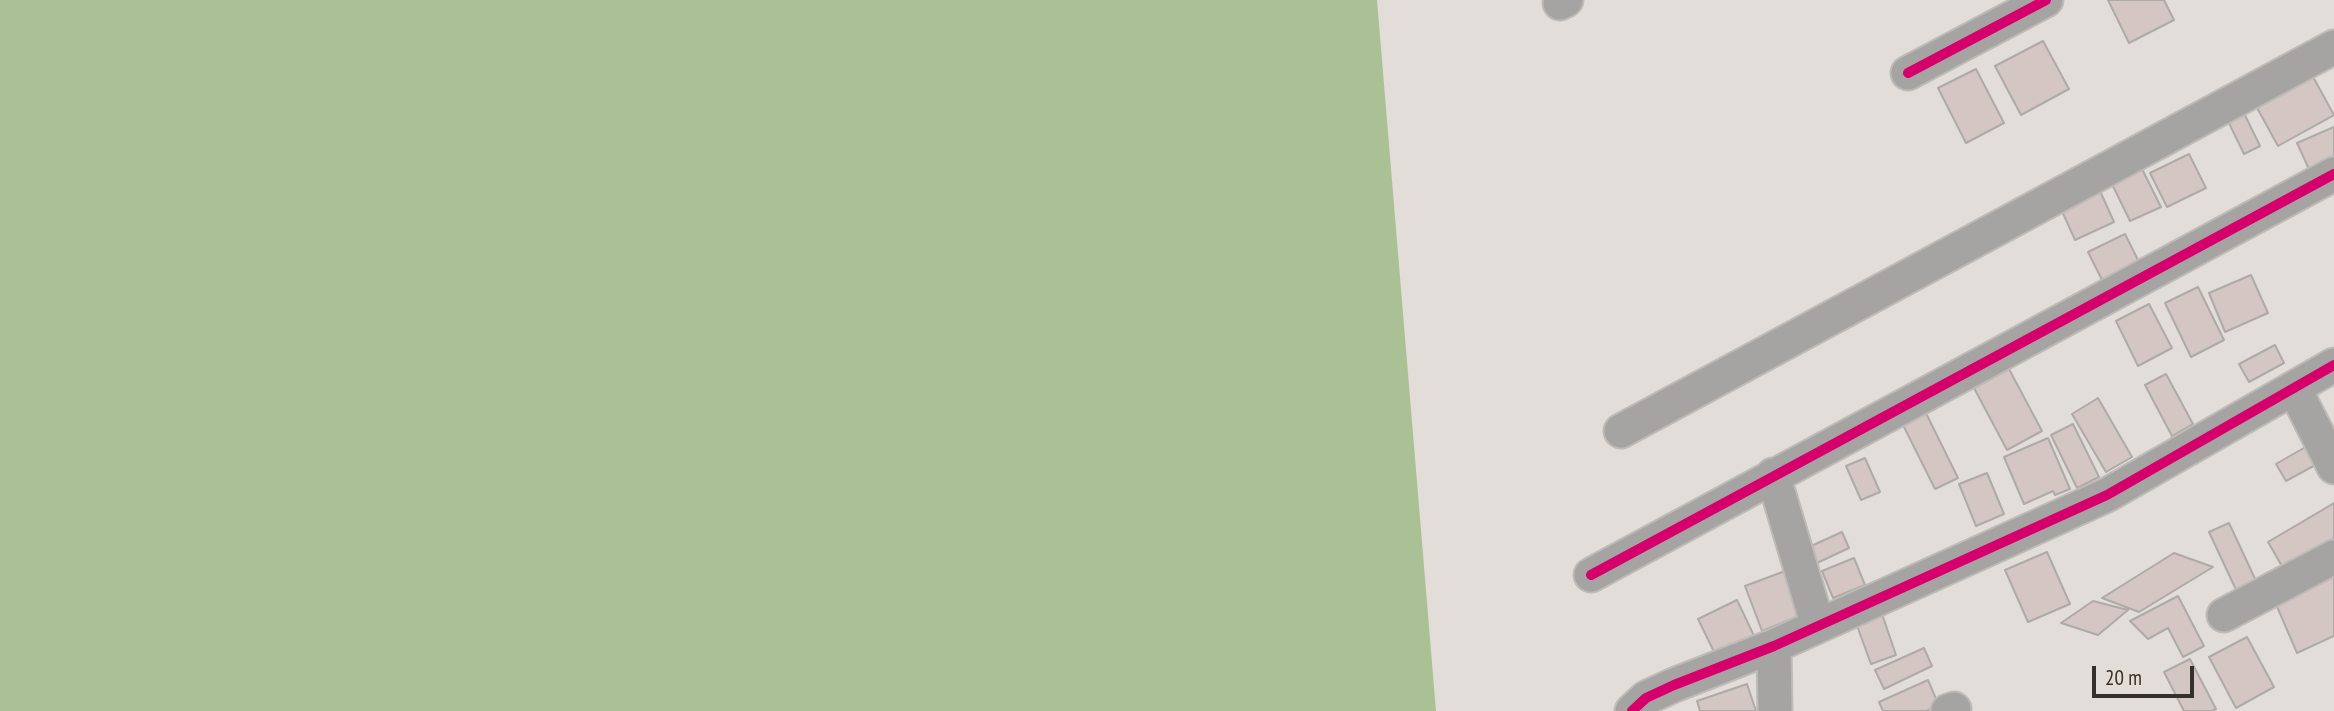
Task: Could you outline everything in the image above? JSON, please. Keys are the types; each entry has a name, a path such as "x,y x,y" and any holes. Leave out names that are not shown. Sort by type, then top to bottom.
{"street":[{"path":"1908,73 2046,0"},
{"path":"1621,432 2334,47"},
{"path":"1591,575 2334,174"},
{"path":"1632,711 1646,698 1674,685 1774,646 2106,495 2334,365"},
{"path":"2294,388 2334,467"},
{"path":"1773,475 1818,626"},
{"path":"2224,615 2334,557"},
{"path":"1774,646 1775,711"}],"green space":[{"path":"0,0 1377,0 1436,711 0,711"}],"building":[{"path":"2108,0 2164,0 2174,20 2129,43"},
{"path":"2043,41 2069,89 2021,115 1995,66"},
{"path":"1976,69 2004,123 1966,143 1938,88"},
{"path":"2312,75 2334,115 2278,146 2256,106"},
{"path":"2242,109 2260,146 2244,154 2226,117"},
{"path":"2334,127 2334,170 2314,180 2297,143"},
{"path":"2189,154 2206,188 2167,207 2150,173"},
{"path":"2140,165 2161,207 2130,221 2110,180"},
{"path":"2096,182 2114,222 2075,240 2057,200"},
{"path":"2125,234 2142,268 2105,286 2088,252"},
{"path":"2251,275 2268,313 2225,332 2209,293"},
{"path":"2198,287 2224,340 2191,357 2165,303"},
{"path":"2149,304 2172,348 2138,366 2116,321"},
{"path":"2275,345 2284,363 2249,382 2239,364"},
{"path":"2009,369 2042,431 2007,450 1974,388"},
{"path":"2166,374 2193,424 2172,436 2145,385"},
{"path":"2098,398 2132,457 2106,472 2072,414"},
{"path":"1921,403 1958,478 1935,489 1898,415"},
{"path":"2073,424 2099,477 2077,488 2051,435"},
{"path":"2048,438 2070,489 2055,495 2053,491 2024,504 2004,457"},
{"path":"2309,445 2319,463 2286,481 2276,464"},
{"path":"1865,458 1880,492 1861,500 1846,466"},
{"path":"1987,473 2004,514 1976,526 1959,484"},
{"path":"2334,503 2334,538 2283,568 2268,542"},
{"path":"2229,523 2258,585 2238,594 2209,532"},
{"path":"1842,532 1849,548 1817,563 1809,547"},
{"path":"2047,552 2070,604 2028,622 2005,570"},
{"path":"2174,553 2213,567 2139,612 2102,598"},
{"path":"1854,558 1865,585 1833,598 1822,571"},
{"path":"2334,567 2334,636 2297,653 2272,595"},
{"path":"1785,571 1802,615 1762,631 1745,586"},
{"path":"2178,596 2204,646 2183,657 2168,628 2148,639 2130,621"},
{"path":"1737,600 1756,640 1717,658 1698,619"},
{"path":"2093,601 2128,610 2098,635 2061,623"},
{"path":"1882,614 1896,655 1871,664 1856,623"},
{"path":"2247,637 2274,687 2236,708 2209,657"},
{"path":"1924,648 1932,666 1884,689 1875,670"},
{"path":"2190,659 2216,709 2212,711 2184,711 2164,672"},
{"path":"1928,680 1939,706 1926,711 1883,711 1879,702"},
{"path":"1747,684 1756,711 1700,711 1697,701"}],"cycle path":[{"path":"1908,73 2046,0"},
{"path":"1591,575 2334,174"},
{"path":"1632,711 1646,698 1674,685 1774,646 2107,495 2334,365"}]}
